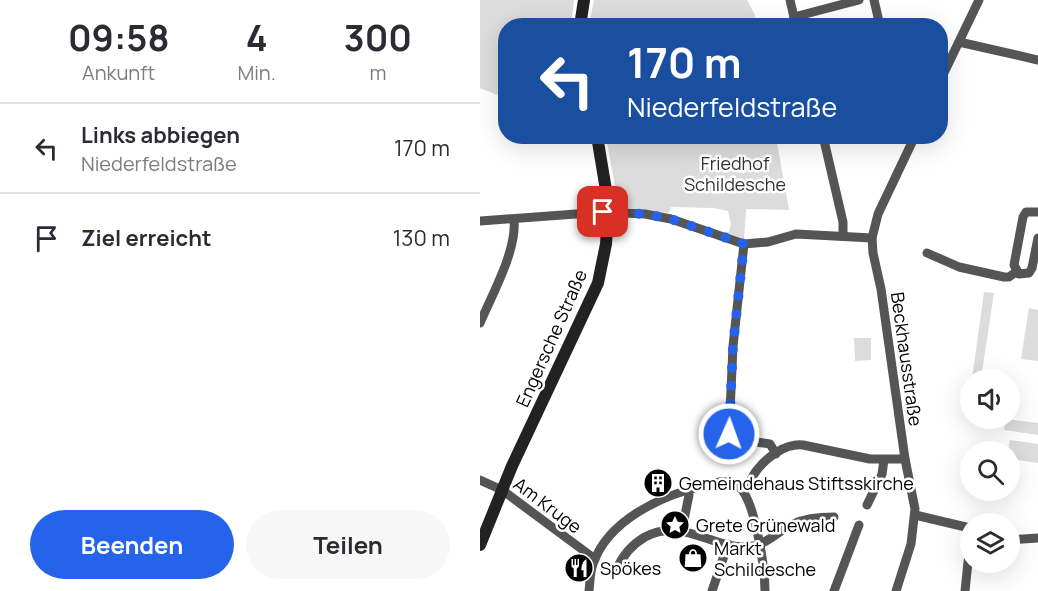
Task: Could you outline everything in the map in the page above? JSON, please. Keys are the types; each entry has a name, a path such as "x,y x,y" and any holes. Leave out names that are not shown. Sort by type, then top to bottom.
{"main road":[{"path":"581,18 584,0"},
{"name":"Engersche Straße","path":"480,545 502,490 598,283 606,244 608,212 608,196 598,144"}],"street":[{"path":"790,0 794,18"},
{"path":"804,18 859,0"},
{"path":"874,0 878,18"},
{"path":"948,65 979,0"},
{"path":"959,42 1038,60"},
{"path":"825,144 843,222 843,235"},
{"name":"Beckhausstraße","path":"896,591 908,553 915,515 872,238 878,214 911,144"},
{"path":"480,221 608,212 645,214 671,219 744,244 768,243 796,234 872,238"},
{"path":"1038,212 1026,212 1023,216 1014,265 1017,271 1023,274 1032,268 1038,238"},
{"path":"480,323 505,263 515,231 514,220"},
{"path":"744,244 733,346 729,434 736,439 770,444 776,453"},
{"path":"927,253 959,267 1004,278 1017,271"},
{"path":"744,491 756,471 776,453 788,446 798,444 884,460 905,459"},
{"path":"867,505 882,474 884,460"},
{"name":"Am Kruge","path":"480,480 502,490 595,559"},
{"path":"590,591 595,559 607,540 627,520 668,496 723,481 736,484 744,491 749,501 763,561 765,591"},
{"path":"682,530 689,495 688,489"},
{"path":"915,515 960,526"},
{"path":"616,572 626,553 639,541 657,532 669,529 682,530 728,544 752,546 807,519 834,517"},
{"path":"834,591 858,525"},
{"path":"1020,539 1038,538"},
{"path":"712,591 728,544"},
{"path":"965,591 967,573"}],"green space":[{"path":"480,0 574,0 572,18 498,18 498,95 480,88"},
{"path":"594,0 747,0 755,18 590,18"},
{"name":"Friedhof Schildesche","path":"607,144 777,144 789,210 746,209 744,239 728,234 731,224 728,211 713,208 671,207 669,213 627,208 618,203"},
{"path":"984,292 994,293 983,369 973,369"},
{"path":"1029,308 1038,310 1038,361 1021,359"},
{"path":"854,338 871,338 871,360 855,361"},
{"path":"1020,421 1038,423 1038,435 1004,430 1020,429"},
{"path":"1020,441 1038,444 1038,463 1020,460"}],"place":[{"name":"Gemeindehaus Stiftsskirche","path":"658,483"},
{"name":"Grete Grünewald","path":"675,525"},
{"name":"Markt Schildesche","path":"693,558"},
{"name":"Spökes","path":"579,568"}],"route":[{"path":"603,212 645,214 671,219 744,244 733,346 729,434"}]}
